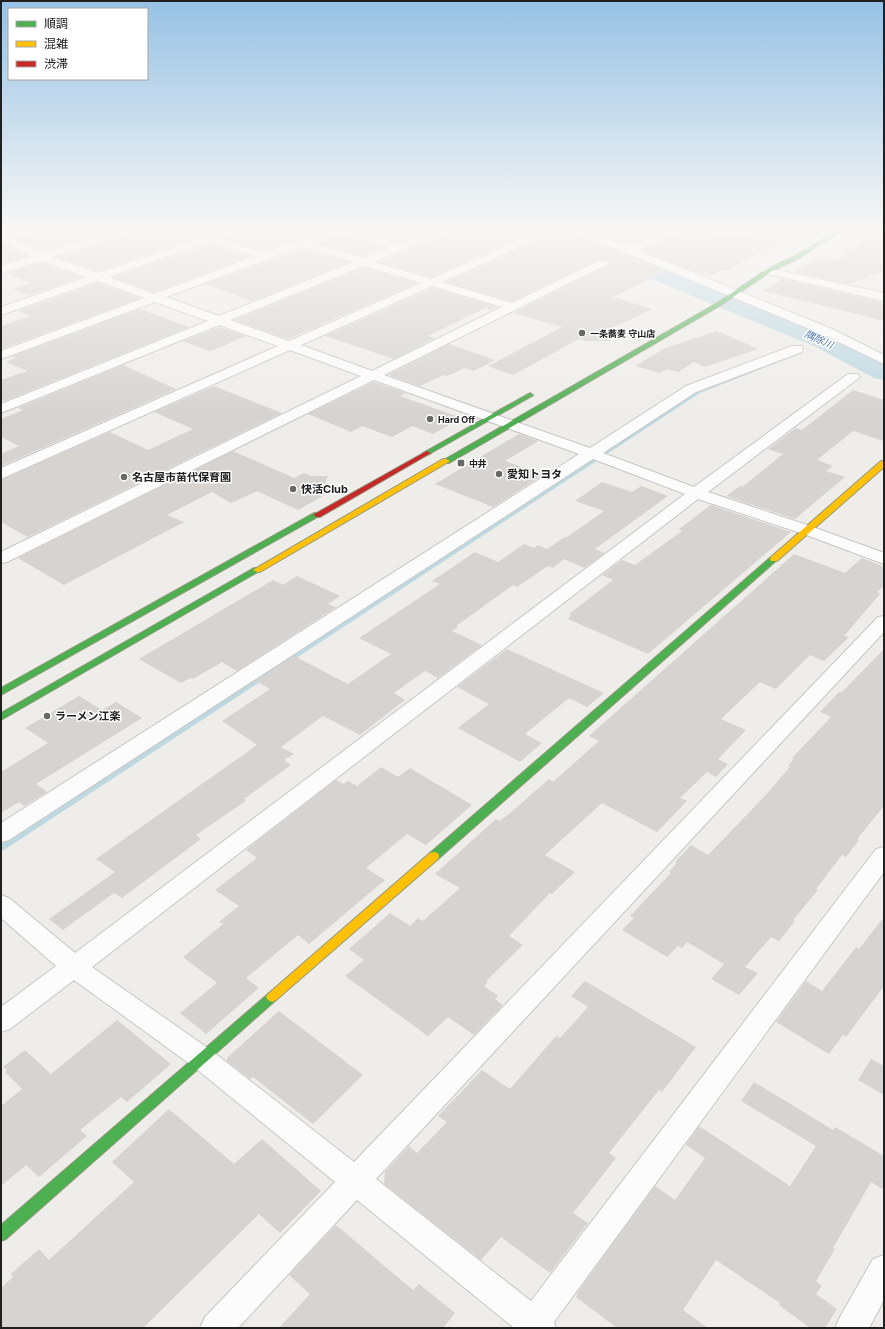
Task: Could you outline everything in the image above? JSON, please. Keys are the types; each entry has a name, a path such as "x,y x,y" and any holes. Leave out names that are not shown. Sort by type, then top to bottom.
{"street":[{"path":"1,311 55,292"},
{"path":"140,292 595,455 696,493 807,530 884,559"},
{"path":"1,355 168,292"},
{"path":"1,409 290,292"},
{"path":"1,474 413,292"},
{"path":"464,292 513,307"},
{"path":"1,558 543,292"},
{"path":"1,717 719,304 733,294 828,332 882,358"},
{"path":"1,834 595,455 690,388 797,350"},
{"path":"1,1021 696,493 853,377"},
{"path":"1,692 537,391"},
{"path":"1,1234 884,464"},
{"path":"216,1328 354,1180 884,622"},
{"path":"1,904 74,967 203,1059 535,1326 884,855"},
{"path":"852,1328 884,1270"}],"building":[{"path":"21,292 38,292 11,301 28,295"},
{"path":"72,292 123,292 140,298 1,349 1,326 30,316 18,311"},
{"path":"227,292 274,292 252,301"},
{"path":"304,292 396,292 288,339 234,320"},
{"path":"423,292 446,292 498,307 491,310 485,308 428,336 435,338 394,359 325,336"},
{"path":"481,292 531,292 512,301"},
{"path":"555,292 623,292 613,297 652,309 608,330 611,341 586,341 579,339 513,375 488,366 562,327 513,313"},
{"path":"767,292 838,292 884,303 884,321"},
{"path":"140,309 189,327 4,401 1,400 1,380 27,371 6,362 16,358 13,356"},
{"path":"219,327 246,336 209,351 183,341"},
{"path":"717,331 758,349 705,367 694,362 678,372 667,369 660,373 635,366 665,348"},
{"path":"449,344 495,360 474,371 465,368 447,376 444,375 420,386 388,375"},
{"path":"123,365 176,389 1,466 1,454 19,446 1,437 1,419 23,410 18,408"},
{"path":"374,382 406,393 400,396 462,418 433,434 412,426 392,437 362,426 351,432 308,414"},
{"path":"214,386 282,413 28,537 1,522 1,480 110,432 148,450 193,429 154,412"},
{"path":"853,390 884,400 884,441 853,431 817,460 833,466 826,471 845,477 795,519 726,496 740,486 742,487 783,454 768,449 796,428 802,430"},
{"path":"519,434 538,441 505,461 543,475 493,507 435,484"},
{"path":"233,451 294,478 304,473 311,476 328,476 325,482 337,488 298,510 257,491 231,503 212,492 167,515 184,522 64,585 18,558"},
{"path":"602,482 632,492 641,486 668,496 595,549 605,553 584,568 564,559 553,568 548,566 517,587 513,585 456,626 458,627 452,631 482,645 438,678 425,671 394,693 405,700 360,735 323,716 281,747 294,754 284,760 291,765 244,799 247,800 196,835 201,839 122,898 114,893 63,930 49,919 115,872 96,859 257,745 222,721 270,689 256,681 294,656 348,684 391,654 359,638 440,584 432,581 475,552 498,562 524,544 534,548 538,545 547,549 567,537 604,511 575,501"},
{"path":"711,505 791,532 648,654 568,619 571,615 569,614 613,580 602,575 622,560 635,565 682,531 679,529"},
{"path":"794,554 845,573 862,558 884,567 884,586 877,592 880,594 844,636 849,637 824,661 810,655 776,689 760,682 721,719 746,730 718,759 728,764 716,777 707,772 680,798 687,801 657,832 602,803 545,855 575,872 552,894 550,893 509,936 523,945 486,981 488,982 484,986 498,996 495,999 503,1005 474,1035 448,1017 428,1036 345,976 364,960 349,949 390,913 410,926 418,918 423,921 460,888 435,874 496,819 499,821 509,814 549,779 553,782 599,741 589,736"},
{"path":"297,576 340,596 328,604 336,607 237,671 222,662 193,679 190,678 181,683 139,659 273,580 283,585"},
{"path":"507,649 604,693 587,707 569,698 525,734 542,743 520,762 458,728 489,704 457,687"},
{"path":"884,649 884,806 857,839 859,840 846,857 842,855 816,889 818,890 793,920 795,921 779,941 771,937 745,967 758,973 739,995 711,979 724,964 687,942 682,948 678,946 667,957 622,930 634,918 630,916 671,873 669,872 677,863 675,862 691,845 708,855 763,798 790,767 788,766 794,759 792,758 831,717 820,712"},
{"path":"79,696 102,710 116,702 142,718 36,784 47,792 24,806 19,802 1,813 1,772 48,743 25,728"},
{"path":"381,767 398,777 410,768 472,805 426,845 407,834 366,868 385,880 309,944 298,935 246,978 259,988 206,1034 180,1013 217,983 183,957 223,924 219,922 239,906 215,890 257,858 246,850 336,780 344,784 348,781 357,786"},
{"path":"884,917 884,986 846,1037 843,1035 829,1054 776,1022 806,981 822,991 856,947 859,949"},
{"path":"585,981 696,1047 662,1092 659,1090 609,1153 616,1158 573,1213 588,1223 550,1273 501,1237 481,1260 384,1184 385,1172 409,1146 417,1153 447,1122 438,1116 482,1070 510,1089 556,1036 560,1038 588,1007 571,996"},
{"path":"279,1011 363,1075 313,1124 253,1077 250,1079 227,1061 227,1058"},
{"path":"117,1020 171,1064 127,1102 121,1097 80,1130 87,1136 39,1177 26,1165 1,1186 1,1106 22,1089 5,1072 7,1070 3,1067 25,1050 51,1074"},
{"path":"871,1059 884,1066 884,1095 858,1080"},
{"path":"754,1082 833,1130 835,1127 884,1156 884,1190 871,1182 816,1281 822,1286 816,1294 837,1309 825,1328 810,1328 779,1305 780,1303 716,1260 683,1310 708,1328 617,1328 576,1297 578,1294 577,1293 655,1186 675,1200 705,1158 686,1145 699,1126 790,1186 816,1146 741,1101"},
{"path":"169,1109 234,1164 262,1139 321,1191 280,1233 259,1214 143,1328 1,1328 1,1288 13,1277 11,1274 39,1249 49,1260 134,1182 112,1162"},
{"path":"336,1225 413,1290 419,1284 455,1313 443,1328 279,1328 310,1294 289,1275"}],"waterway":[{"name":"隅除川","path":"705,292 825,341 884,372"},
{"path":"1,848 698,392 800,353"}],"traffic: fast":[{"path":"446,461 719,304 737,292"},
{"path":"427,453 530,395"},
{"path":"1,692 317,515"},
{"path":"434,856 774,559"},
{"path":"1,717 257,570"},
{"path":"1,1234 272,997"}],"traffic: slow":[{"path":"257,570 446,461"},
{"path":"774,559 884,463"},
{"path":"272,997 434,856"}],"traffic: jam":[{"path":"317,515 427,453"}],"place":[{"name":"一条蕎麦 守山店","path":"582,333"},
{"name":"Hard Off","path":"430,419"},
{"name":"中井","path":"461,463"},
{"name":"愛知トヨタ","path":"499,474"},
{"name":"名古屋市苗代保育園","path":"124,477"},
{"name":"快活Club","path":"293,489"},
{"name":"ラーメン江楽","path":"47,716"}]}
